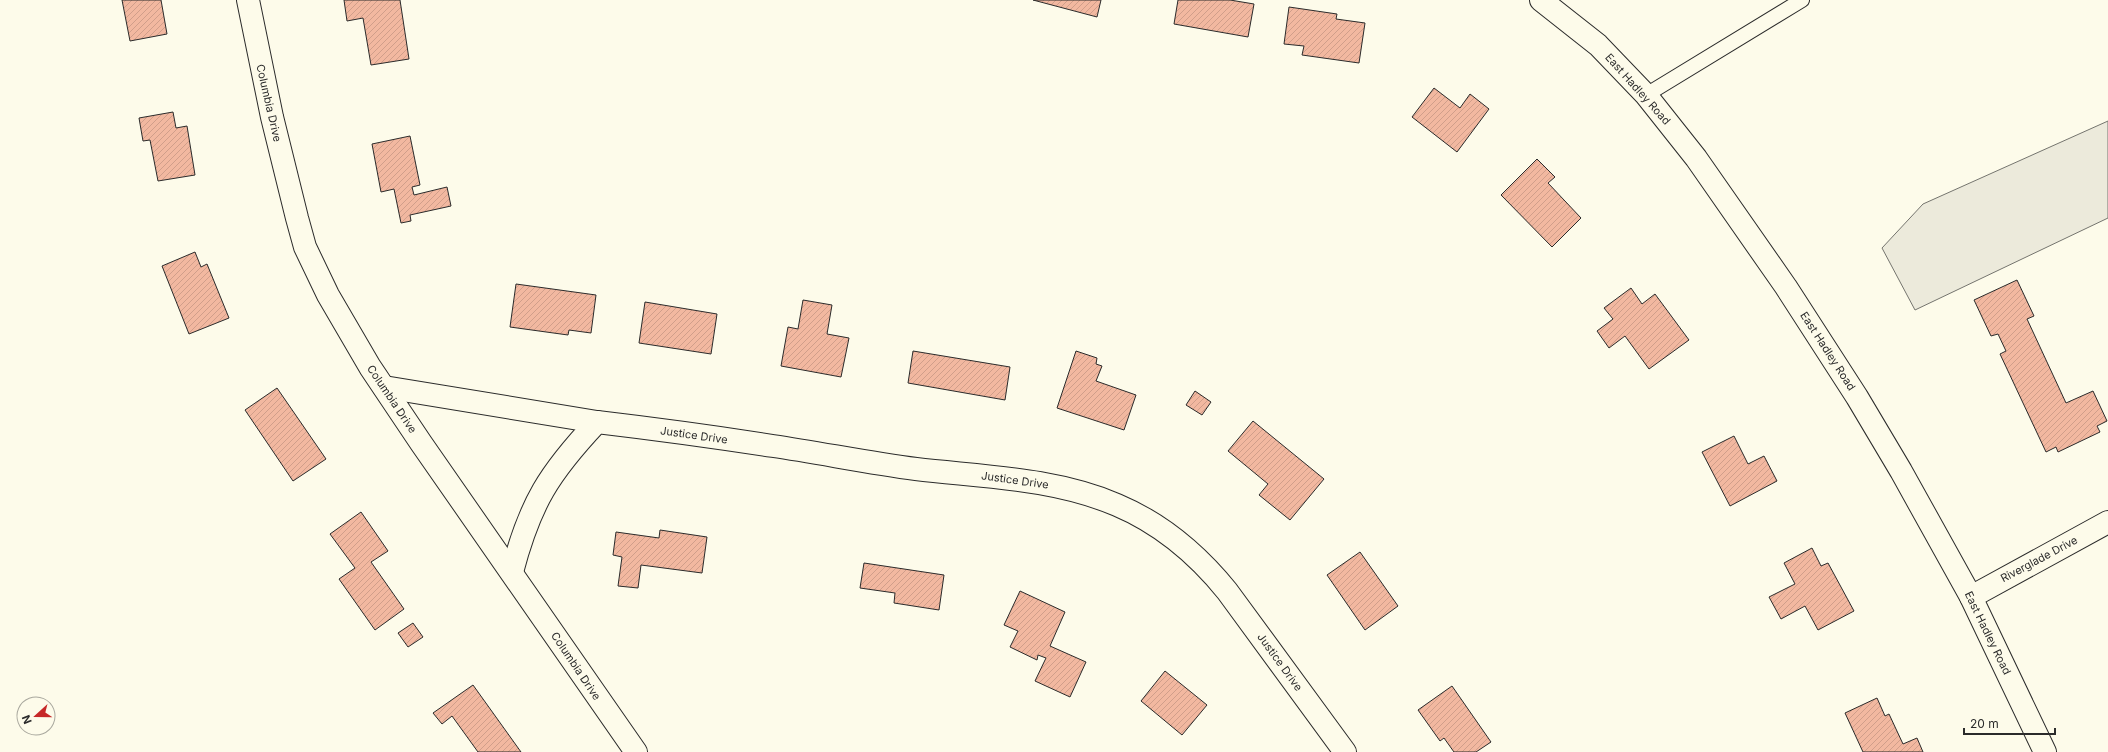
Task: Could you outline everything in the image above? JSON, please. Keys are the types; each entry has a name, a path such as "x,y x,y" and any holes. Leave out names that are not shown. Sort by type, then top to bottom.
{"street":[{"name":"Columbia Drive","path":"248,0 272,117 305,247 334,306 384,387 636,752"},
{"name":"East Hadley Road","path":"1541,0 1598,45 1646,95 1723,195 1818,335 1901,471 1971,597 2045,752"},
{"name":"Justice Drive","path":"384,387 597,422 752,443 915,469 1035,481 1092,495 1117,505 1166,531 1214,575 1254,626 1345,752"},
{"path":"512,572 526,524 545,484 570,451 597,422"},
{"name":"Riverglade Drive","path":"1971,597 2108,522"}],"lane":[{"path":"1646,95 1802,0"}],"shaded area":[{"path":"2108,121 2108,218 1915,310 1882,248 1923,204"}],"building":[{"path":"122,0 161,0 167,34 130,41"},
{"path":"344,0 400,0 409,59 371,65 363,18 347,21"},
{"path":"1033,0 1101,0 1097,17"},
{"path":"1178,0 1230,0 1254,4 1248,37 1174,24"},
{"path":"1289,7 1337,14 1336,19 1365,23 1359,63 1302,55 1304,46 1284,44"},
{"path":"1434,88 1460,108 1470,94 1489,109 1457,152 1412,117"},
{"path":"173,112 176,128 187,126 195,175 158,181 150,140 143,141 139,118"},
{"path":"410,136 420,185 412,187 414,195 447,187 451,206 410,215 411,221 401,223 394,189 381,192 372,144"},
{"path":"1537,159 1555,177 1548,183 1581,218 1552,247 1501,195"},
{"path":"195,252 201,267 207,264 229,318 189,334 162,266"},
{"path":"2017,280 2034,316 2027,319 2066,403 2093,391 2107,421 2097,426 2100,432 2058,452 2056,447 2046,452 2000,354 2006,351 1998,334 1991,336 1974,300"},
{"path":"516,284 596,295 591,333 569,330 568,335 510,327"},
{"path":"1631,288 1642,304 1655,294 1689,340 1649,369 1625,336 1609,348 1597,331 1613,319 1604,308"},
{"path":"803,300 832,305 827,334 849,338 841,377 781,366 788,327 798,329"},
{"path":"645,302 717,314 711,354 639,343"},
{"path":"913,351 1010,367 1005,400 908,383"},
{"path":"1076,351 1097,358 1096,364 1102,366 1096,381 1136,395 1124,430 1057,408"},
{"path":"277,388 326,459 293,481 245,410"},
{"path":"1195,391 1211,402 1202,415 1186,405"},
{"path":"1253,421 1324,479 1290,520 1259,495 1268,484 1228,451"},
{"path":"1734,436 1748,464 1764,456 1777,481 1730,506 1702,452"},
{"path":"361,512 388,551 371,562 404,609 375,630 339,579 355,568 330,534"},
{"path":"660,530 707,537 702,573 641,565 638,588 618,586 622,557 613,555 616,532 659,538"},
{"path":"1812,548 1821,566 1828,563 1854,611 1818,630 1805,606 1781,619 1769,597 1795,584 1784,563"},
{"path":"1360,552 1398,606 1365,630 1327,575"},
{"path":"864,563 944,575 939,610 894,603 895,593 860,588"},
{"path":"1020,591 1065,612 1050,646 1086,662 1070,697 1035,681 1046,658 1038,655 1037,660 1010,647 1018,631 1004,625"},
{"path":"413,623 423,637 408,647 398,633"},
{"path":"1165,671 1207,705 1182,735 1141,701"},
{"path":"473,685 521,752 478,752 452,716 442,724 433,713"},
{"path":"1452,686 1491,742 1476,752 1454,752 1444,738 1440,741 1418,710"},
{"path":"1877,698 1885,716 1889,714 1903,744 1917,738 1923,752 1863,752 1845,713"}]}
